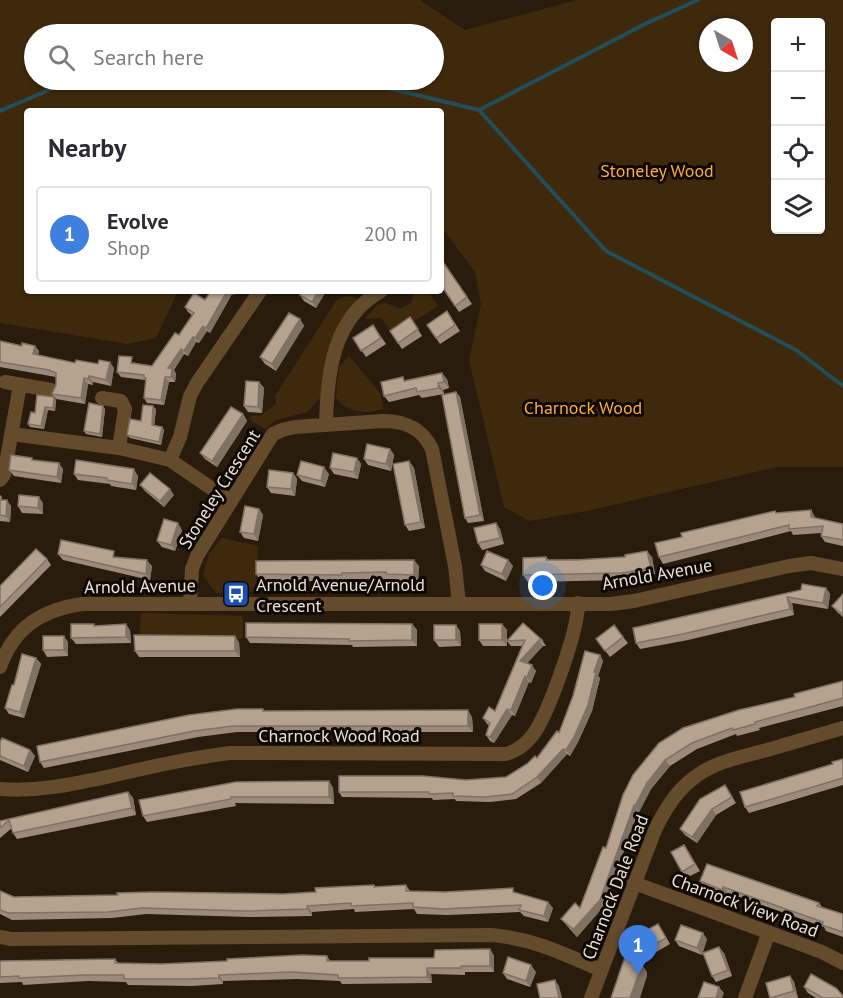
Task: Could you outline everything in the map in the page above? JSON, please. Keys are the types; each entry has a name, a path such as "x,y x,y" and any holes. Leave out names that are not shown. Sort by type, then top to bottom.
{"street":[{"path":"170,460 180,437 190,396 258,294"},
{"path":"327,425 328,383 337,345 346,323 377,294"},
{"path":"5,382 51,390"},
{"path":"0,480 4,475 20,385"},
{"path":"102,398 121,401 124,405 119,448"},
{"name":"Stoneley Crescent","path":"190,603 192,569 197,556 273,434 295,427 395,421 413,427 426,438 432,449 456,566 459,604"},
{"path":"11,434 119,448 170,460 230,501"},
{"name":"Arnold Avenue","path":"0,667 4,654 15,636 30,623 63,607 82,604 611,604 634,601 789,566 811,563 843,569"},
{"name":"Charnock Wood Road","path":"0,789 57,788 186,759 230,753 506,754 514,752 532,737 544,716 577,625 578,603"},
{"name":"Charnock Dale Road","path":"591,998 634,883 664,812 691,779 727,761 843,728"},
{"name":"Charnock View Road","path":"634,883 822,952 843,963"},
{"path":"745,998 769,932"},
{"path":"0,937 11,939 515,936 544,945 602,970"}],"green space":[{"path":"0,0 420,0 465,30 577,0 843,0 843,467 777,467 587,511 529,521 504,507 469,360 481,304 475,272 444,230 444,108 24,108 24,294 177,294 156,338 127,344 0,323"},
{"path":"414,294 430,294 438,306 393,335 381,318 365,319 376,306 384,302 400,309 411,303"},
{"path":"351,296 359,300 330,346 322,380 321,397 307,412 276,420 265,429 249,419 251,416 261,415 276,404 275,396 336,301 342,297"},
{"path":"349,356 381,394 383,409 370,412 357,411 346,407 336,398 339,367"},
{"path":"222,538 258,546 256,592 216,593 203,575 209,554"},
{"path":"141,613 243,616 243,639 139,640"}],"building":[{"path":"444,263 467,297 455,306 444,290"},
{"path":"193,294 205,300 209,294 225,294 206,328 203,326 184,351 181,349 168,368 172,369 171,377 165,377 161,400 144,398 146,378 144,375 117,372 119,356 132,357 131,363 152,366 175,333 179,335 194,313 185,307"},
{"path":"300,294 316,294 312,302"},
{"path":"447,311 455,325 436,338 427,325"},
{"path":"289,313 300,319 272,364 260,357"},
{"path":"410,317 418,329 398,343 390,331"},
{"path":"373,325 381,338 361,351 353,338"},
{"path":"0,341 22,346 22,343 35,346 33,354 75,363 76,360 98,364 99,360 110,362 106,380 89,376 88,379 84,378 81,398 52,394 56,385 56,373 0,362"},
{"path":"442,373 444,382 438,383 439,388 417,392 416,388 384,396 381,382 403,377 404,381"},
{"path":"246,381 259,382 258,407 244,406"},
{"path":"456,392 480,515 465,518 442,395"},
{"path":"37,395 54,397 53,408 45,407 41,426 28,424 31,412 35,413"},
{"path":"89,403 103,406 100,434 84,431"},
{"path":"143,405 153,406 152,425 162,427 159,442 127,435 130,419 141,421"},
{"path":"231,407 243,414 212,461 200,453"},
{"path":"367,444 390,449 386,464 364,459"},
{"path":"333,453 357,458 354,472 330,468"},
{"path":"11,455 59,463 57,477 9,470"},
{"path":"76,460 134,469 132,484 74,474"},
{"path":"301,461 324,467 321,481 297,475"},
{"path":"409,461 421,522 405,525 393,464"},
{"path":"269,470 293,473 291,489 267,487"},
{"path":"150,473 170,489 160,501 140,485"},
{"path":"19,495 39,497 38,508 18,506"},
{"path":"0,500 7,500 6,516 0,515"},
{"path":"245,506 259,509 254,534 240,532"},
{"path":"811,510 811,517 843,524 843,540 821,536 823,526 789,529 789,525 659,557 655,543 682,537 681,533 775,511 776,513"},
{"path":"164,519 178,523 171,545 157,541"},
{"path":"496,523 500,538 478,543 474,528"},
{"path":"61,540 114,551 113,557 147,560 146,574 58,554"},
{"path":"36,549 47,559 0,607 0,586"},
{"path":"487,551 508,560 502,574 481,565"},
{"path":"647,551 651,568 622,573 523,575 523,558 546,557 546,560 576,560 625,557 625,555"},
{"path":"414,560 414,575 386,574 386,572 342,573 342,575 256,574 256,561"},
{"path":"802,584 826,588 823,603 787,597 790,609 636,643 633,628 801,590"},
{"path":"843,594 843,615 832,606"},
{"path":"246,623 412,624 412,640 349,641 349,639 246,637"},
{"path":"523,623 542,640 539,640 520,661 532,665 511,710 507,709 490,737 486,735 490,723 483,718 489,707 495,711 525,640 507,641"},
{"path":"71,624 94,624 94,626 126,624 126,637 71,638"},
{"path":"479,624 502,624 502,640 479,640"},
{"path":"434,625 456,625 456,640 434,640"},
{"path":"614,625 623,637 605,651 596,639"},
{"path":"134,635 235,636 235,651 135,651"},
{"path":"43,636 64,636 64,650 43,650"},
{"path":"585,651 600,655 594,672 596,672 588,705 574,737 566,750 563,749 537,777 512,794 486,797 453,796 453,793 429,794 429,792 339,792 339,776 423,776 466,780 506,777 535,756 537,758 557,731 559,733 573,696"},
{"path":"22,654 36,658 20,712 5,708"},
{"path":"843,681 843,698 733,730 732,728 692,743 665,760 634,805 600,900 572,931 573,929 561,919 575,903 580,908 603,847 606,848 623,795 633,775 659,743 683,728 739,710 795,697 794,694"},
{"path":"237,709 263,709 263,711 468,710 468,726 233,726 194,731 40,762 37,746 189,715"},
{"path":"2,738 30,750 24,766 0,756"},
{"path":"843,759 843,778 745,807 740,792"},
{"path":"329,781 329,797 231,797 231,799 143,816 139,800 236,782"},
{"path":"725,785 732,797 712,809 692,837 680,829 700,799"},
{"path":"128,792 132,808 13,833 9,820 0,828 0,821"},
{"path":"684,845 695,864 682,872 671,852"},
{"path":"707,864 819,903 817,906 843,914 843,932 822,925 823,922 700,881"},
{"path":"374,885 374,887 406,885 406,891 445,892 513,888 513,892 548,902 544,916 519,910 521,905 443,909 413,907 413,903 351,906 351,903 307,906 307,909 246,911 142,908 108,912 8,913 0,910 0,891 14,897 153,892 283,894 316,892 315,888"},
{"path":"658,924 666,938 647,949 638,935"},
{"path":"681,925 703,933 697,948 675,940"},
{"path":"719,947 728,970 712,976 703,953"},
{"path":"490,949 490,966 427,968 427,977 338,978 338,975 292,972 219,975 219,978 188,979 124,979 124,975 0,977 0,961 115,959 115,963 161,964 302,955 327,956 327,961 369,961 369,958 434,958 435,950"},
{"path":"508,957 531,965 526,981 503,973"},
{"path":"625,957 641,963 641,967 630,998 611,998"},
{"path":"811,974 836,988 843,998 823,998 804,987"},
{"path":"790,976 794,991 770,998 766,983"},
{"path":"555,980 559,998 540,998 537,984"},
{"path":"704,982 719,987 716,998 698,998"}],"waterway":[{"path":"479,110 647,23 698,0"},
{"path":"0,111 49,90"},
{"path":"396,90 479,110 606,251 796,350 843,386"}],"place":[{"name":"Arnold Avenue/Arnold Crescent","path":"236,594"},
{"name":"Evolve","path":"638,975"}],"park label":[{"name":"Stoneley Wood","path":"657,170"},
{"name":"Charnock Wood","path":"583,407"}]}
